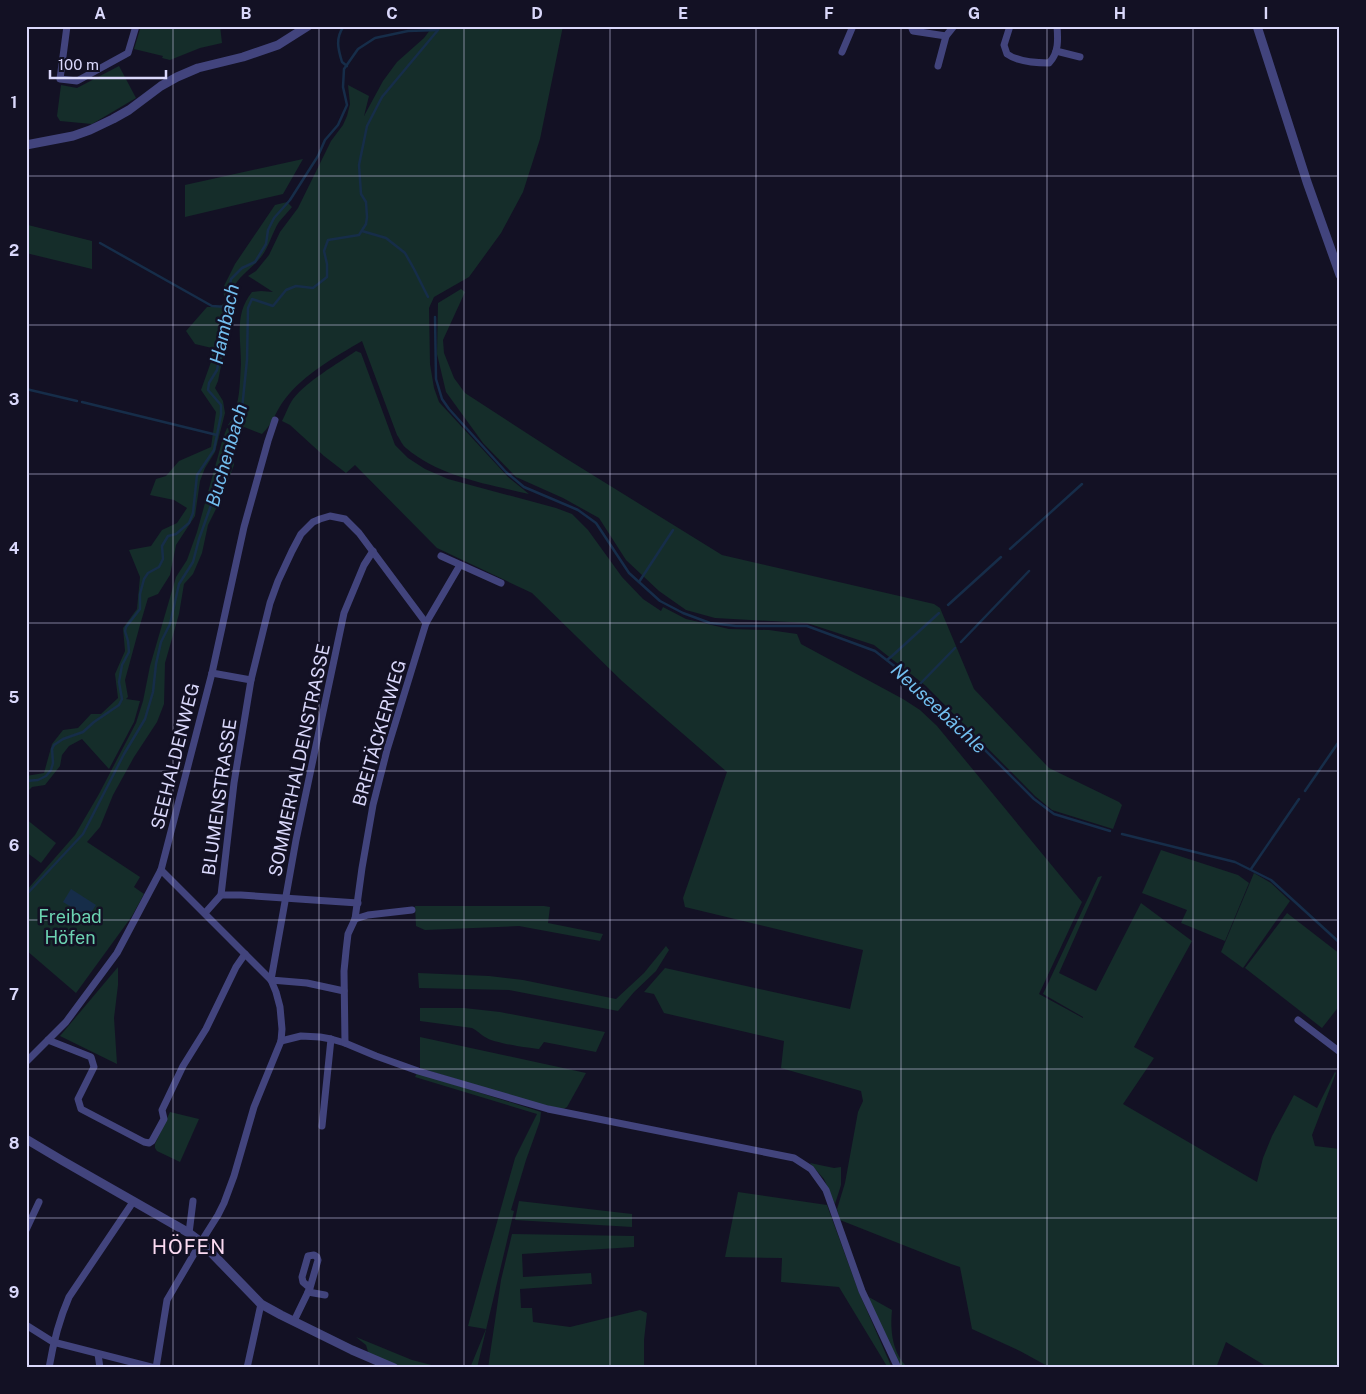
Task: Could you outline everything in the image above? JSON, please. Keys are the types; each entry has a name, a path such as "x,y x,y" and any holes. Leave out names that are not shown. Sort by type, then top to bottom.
{"street":[{"path":"67,26 60,79 77,81 128,53 136,26"},
{"path":"26,144 73,136 90,130 113,120 177,77 198,68 243,57 278,45 308,26"},
{"path":"842,52 853,26"},
{"path":"911,26 913,31 946,36"},
{"path":"938,66 946,36 954,26"},
{"path":"1010,26 1004,45 1007,54 1019,60 1049,63 1056,51 1058,40 1057,26"},
{"path":"1257,26 1307,182 1340,275"},
{"path":"1056,51 1080,57"},
{"name":"SEEHALDENWEG","path":"26,1062 75,1011 117,953 161,870 212,673 244,527 275,420"},
{"name":"BLUMENSTRASSE","path":"205,913 221,895 234,784 251,680 270,603 292,551 306,527 313,522 330,516 345,519 373,551 426,623"},
{"name":"SOMMERHALDENSTRASSE","path":"271,980 296,840 344,613 364,565 373,551"},
{"path":"441,556 501,583"},
{"name":"BREITÄCKERWEG","path":"345,1042 344,972 348,934 355,919 376,790 426,623 460,565"},
{"path":"212,673 251,680"},
{"path":"26,1325 53,1342 156,1368 167,1300 224,1203 254,1107 281,1041 280,1007 271,980 161,870"},
{"path":"221,895 241,894 358,903"},
{"path":"355,919 368,915 412,910"},
{"path":"48,1040 90,1057 94,1066 78,1099 81,1109 149,1143 164,1119 162,1110 183,1066 206,1029 236,967 246,954"},
{"path":"271,980 307,983 344,992"},
{"path":"1298,1020 1340,1052"},
{"path":"281,1041 301,1036 320,1037 345,1042 376,1056 418,1071 566,1113 794,1158 811,1169 826,1190 862,1291 898,1368"},
{"path":"322,1126 331,1039"},
{"path":"26,1138 63,1162 189,1233 201,1242 261,1304 352,1350 394,1368"},
{"path":"189,1233 193,1201"},
{"path":"26,1230 39,1202"},
{"path":"49,1368 53,1342 69,1298 134,1202"},
{"path":"294,1321 309,1290 325,1295"},
{"path":"247,1368 261,1304"},
{"path":"98,1354 100,1368"}],"green space":[{"path":"141,26 220,26 222,43 200,48 170,60 162,58 163,56 134,49"},
{"path":"433,26 563,26 540,139 523,192 501,233 469,277 434,297 429,308 430,364 434,388 439,402 508,477 529,494 481,483 449,473 419,458 405,447 397,435 362,341 320,367 301,382 285,399 262,434 244,427 242,431 228,425 234,415 239,394 241,364 240,326 246,300 252,292 273,292 248,276 256,271 269,255 280,232 298,208 331,141 343,125 350,104 348,85 369,96 364,116 383,81 397,62 424,38"},
{"path":"119,66 136,98 92,124 60,121 57,116 61,85 77,88"},
{"path":"303,159 283,194 185,217 185,185"},
{"path":"287,202 292,207 279,222 264,253 233,289 221,366 215,388 223,401 225,413 215,452 205,468 200,481 195,516 176,545 170,575 158,594 148,598 140,625 125,680 128,697 126,699 140,701 134,722 109,769 82,739 69,746 62,755 60,766 45,785 32,787 26,793 26,776 44,773 52,744 63,730 78,728 91,714 101,714 118,698 115,674 125,651 123,628 137,609 140,577 129,550 151,546 162,530 177,523 187,508 174,500 150,495 156,479 166,476 179,461 211,447 216,412 201,390 212,359 212,348 195,344 186,331 207,307 218,307 225,303 223,288 235,264 275,205"},
{"path":"28,225 92,241 92,269 26,253"},
{"path":"461,289 465,292 443,340 444,353 454,378 465,393 562,456 722,555 934,604 940,608 974,689 1049,768 1122,805 1113,829 1052,810 1035,796 926,686 874,645 807,623 715,618 686,610 659,591 626,560 599,518 563,498 516,477 483,443 446,392 437,354 438,303"},
{"path":"356,351 361,353 395,445 408,458 425,469 448,479 572,514 588,530 622,577 643,599 661,611 663,607 686,619 729,629 769,630 797,634 801,644 903,699 920,710 937,726 1082,902 1039,994 1083,1018 1043,994 1098,877 1102,876 1059,973 1096,991 1141,903 1192,941 1134,1047 1154,1058 1123,1104 1257,1182 1263,1158 1272,1136 1294,1095 1317,1108 1336,1073 1312,1135 1315,1146 1340,1149 1340,1368 1269,1368 1226,1342 1216,1368 1051,1368 1020,1351 972,1329 960,1267 840,1220 837,1209 845,1183 858,1112 863,1101 861,1091 781,1068 784,1041 664,1013 654,994 644,992 665,968 850,1009 863,950 685,907 683,898 727,772 622,681 532,593 437,548 355,465 346,473 290,425 282,421 291,402 299,392"},
{"name":"Freibad Höfen","path":"227,428 241,433 234,441 234,465 208,525 202,553 193,574 184,584 179,614 165,663 164,704 157,722 134,757 113,795 100,827 87,842 140,877 134,887 144,894 132,916 76,993 26,950 26,891 75,835 136,723 143,701 150,666 176,577 187,560 197,532"},
{"path":"26,819 56,843 41,863 26,852"},
{"path":"1161,850 1238,875 1249,883 1225,941 1181,923 1187,910 1142,893"},
{"path":"1254,873 1271,883 1290,901 1243,968 1221,952"},
{"path":"415,906 544,906 550,907 548,923 603,934 600,941 519,926 425,930 416,926"},
{"path":"1287,913 1340,954 1340,1005 1322,1028 1245,968"},
{"path":"666,946 669,950 656,971 618,1011 509,990 419,988 418,973 489,976 523,980 616,999 644,973"},
{"path":"118,967 114,1018 117,1064 60,1036"},
{"path":"420,1008 464,1008 500,1012 605,1032 596,1052 544,1042 539,1049 495,1041 472,1028 420,1021"},
{"path":"420,1037 586,1073 567,1107 562,1110 420,1068"},
{"path":"417,1073 541,1112 540,1121 511,1210 514,1211 477,1368 470,1368 486,1329 468,1326 515,1158 537,1114 415,1077"},
{"path":"170,1112 199,1119 180,1162 157,1151 155,1148 155,1144"},
{"path":"810,1163 834,1168 841,1167 841,1185 835,1204 824,1179"},
{"path":"738,1192 827,1205 858,1290 892,1368 888,1368 839,1287 781,1282 782,1258 725,1257"},
{"path":"519,1201 632,1214 632,1227 515,1220"},
{"path":"512,1234 634,1236 634,1247 522,1254 523,1277 591,1273 592,1284 520,1289 521,1308 532,1308 533,1322 570,1327 640,1310 647,1313 644,1340 644,1368 488,1368 501,1280"},
{"path":"867,1296 892,1310 893,1341 898,1355 908,1368 900,1368"},
{"path":"356,1337 412,1360 443,1368 400,1367 369,1355 366,1345"}],"water":[{"path":"71,889 96,905 88,917 63,902"}],"waterway":[{"path":"344,26 339,35 338,44 342,62 347,66"},
{"name":"Buchenbach","path":"26,895 83,834 124,754 145,719 153,692 161,642 170,624 179,584 193,562 199,539 228,462 227,440 242,409 247,360 248,308 252,299 273,306 286,290 296,286 313,288 327,277 324,251 328,240 359,235 366,224 367,217 366,202 361,194 359,165 367,126 382,97 440,26"},
{"name":"Hambach","path":"26,781 38,780 46,776 51,770 53,763 52,749 54,745 63,739 83,732 119,705 122,699 119,682 122,665 129,652 126,627 140,609 140,594 144,579 148,573 159,567 163,559 162,546 168,536 176,534 189,523 193,513 197,475 214,450 221,415 221,405 208,390 209,383 217,370 220,356 231,279 242,268 255,262 266,244 268,230 274,218 290,200 318,156 325,140 338,125 347,105 343,87 344,69 358,49 375,38 408,31 438,30"},
{"name":"Neuseebächle","path":"362,231 386,238 405,253 428,297"},
{"path":"100,243 212,306 227,307"},
{"name":"Neuseebächle","path":"435,317 436,379 442,399 449,409 506,472 524,487 578,510 596,523 629,573 660,601 683,613 710,623 736,626 807,626 875,651 924,689 1034,799 1054,814 1110,831"},
{"path":"26,389 77,401"},
{"path":"82,402 217,435"},
{"path":"1010,549 1082,484"},
{"path":"639,582 673,530"},
{"path":"948,605 1001,557"},
{"path":"961,642 1029,571"},
{"path":"887,660 939,613"},
{"path":"919,685 955,648"},
{"path":"1305,791 1340,740"},
{"path":"1251,869 1299,799"},
{"path":"1122,834 1235,862 1271,880 1340,943"}],"district":[{"name":"HÖFEN","path":"189,1247"}]}
